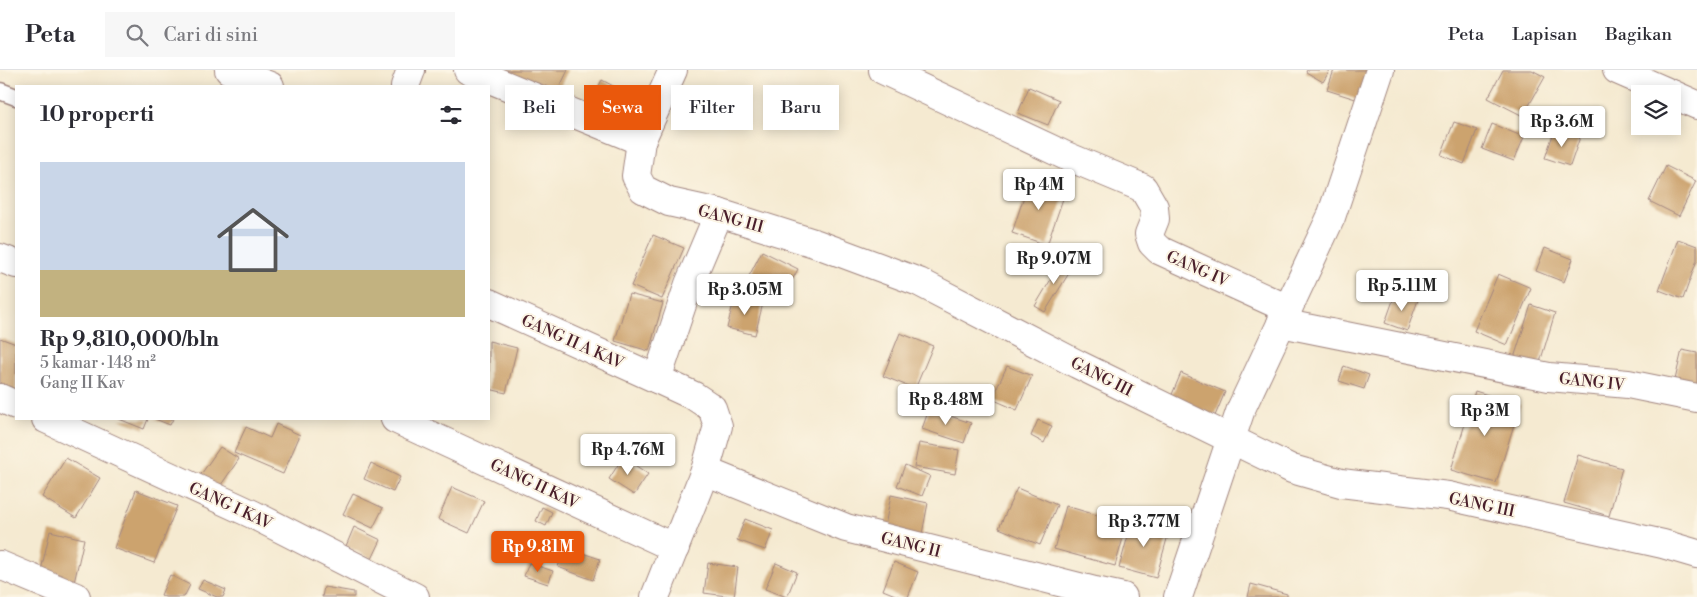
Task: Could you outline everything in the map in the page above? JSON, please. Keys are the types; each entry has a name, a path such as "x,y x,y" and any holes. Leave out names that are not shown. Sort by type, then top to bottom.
{"street":[{"path":"229,70 261,85"},
{"path":"405,85 411,70"},
{"path":"468,70 641,141"},
{"name":"GANG III","path":"673,70 641,141 636,176 643,189 670,202 719,213 817,244 919,282 1076,364 1292,469 1341,483 1448,496 1663,544 1697,554"},
{"name":"GANG IV","path":"883,70 915,77 1064,155 1143,188 1154,207 1155,219 1149,234 1152,243 1159,250 1284,316 1550,377 1628,384 1697,398"},
{"path":"1178,597 1241,409 1331,217 1380,70"},
{"path":"1617,70 1651,85"},
{"path":"1681,98 1697,105"},
{"path":"657,379 689,284 719,213"},
{"path":"0,258 15,264"},
{"name":"GANG II A KAV","path":"490,303 694,396 712,408 718,426 705,471 655,597"},
{"path":"0,398 15,405"},
{"name":"GANG I KAV","path":"48,420 252,514 415,597"},
{"name":"GANG II KAV","path":"397,420 675,548"},
{"name":"GANG II","path":"705,471 846,528 1095,592 1123,597"},
{"path":"0,565 76,597"}],"lane":[{"path":"0,91 15,97"}],"building":[{"path":"505,70 568,70 561,85 539,85"},
{"path":"1307,70 1330,70 1323,82 1306,72"},
{"path":"1334,70 1376,70 1365,102 1327,90"},
{"path":"1503,70 1532,70 1545,77 1523,116 1488,98"},
{"path":"602,80 611,85 599,85"},
{"path":"1029,87 1059,100 1048,125 1018,113"},
{"path":"1454,122 1477,130 1464,164 1441,155"},
{"path":"1492,124 1524,137 1514,161 1482,149"},
{"path":"1555,129 1580,137 1570,166 1545,158"},
{"path":"1666,166 1696,181 1679,216 1649,201"},
{"path":"1030,178 1066,190 1047,245 1012,233"},
{"path":"653,235 684,248 662,299 631,286"},
{"path":"1678,239 1697,246 1697,260 1683,299 1659,290"},
{"path":"1545,248 1573,259 1564,282 1536,271"},
{"path":"762,251 798,269 784,296 748,278"},
{"path":"1063,259 1074,265 1045,312 1035,306"},
{"path":"1498,274 1531,288 1507,345 1474,331"},
{"path":"1396,292 1418,300 1407,331 1385,323"},
{"path":"629,294 663,303 649,351 615,341"},
{"path":"735,296 763,303 755,335 727,328"},
{"path":"1531,305 1555,313 1538,369 1513,361"},
{"path":"900,333 933,346 915,389 883,376"},
{"path":"0,338 15,344 15,394 0,387"},
{"path":"490,341 517,348 506,393 490,389"},
{"path":"1682,350 1697,353 1697,389 1674,384"},
{"path":"1007,366 1032,376 1017,410 992,399"},
{"path":"1344,366 1369,375 1364,389 1339,381"},
{"path":"1181,373 1225,392 1212,423 1168,404"},
{"path":"1475,391 1520,405 1496,483 1451,470"},
{"path":"929,409 971,423 964,443 922,429"},
{"path":"122,420 148,420 144,429"},
{"path":"158,420 172,420 170,425"},
{"path":"1038,420 1052,426 1044,443 1031,436"},
{"path":"276,424 300,435 283,474 234,453 246,427 270,438"},
{"path":"919,443 959,450 955,474 914,467"},
{"path":"220,447 239,459 216,492 197,480"},
{"path":"1578,455 1622,468 1609,516 1564,503"},
{"path":"623,457 648,474 634,495 609,479"},
{"path":"66,458 100,478 76,518 42,497"},
{"path":"371,463 400,477 393,492 364,479"},
{"path":"905,465 930,476 922,496 897,486"},
{"path":"452,487 484,501 469,533 438,519"},
{"path":"1017,488 1057,505 1040,545 999,528"},
{"path":"136,490 177,506 154,563 114,548"},
{"path":"353,494 383,508 373,528 343,514"},
{"path":"891,495 928,503 921,539 884,531"},
{"path":"1066,506 1127,524 1115,566 1054,549"},
{"path":"542,507 552,512 546,526 536,521"},
{"path":"1133,518 1170,528 1156,578 1119,568"},
{"path":"745,519 773,530 765,550 737,540"},
{"path":"354,527 381,540 372,559 346,546"},
{"path":"50,531 84,539 73,587 39,579"},
{"path":"565,547 600,559 593,580 558,567"},
{"path":"894,562 918,572 908,597 900,597 883,590"},
{"path":"529,563 553,571 548,584 524,576"},
{"path":"708,563 738,567 734,597 704,593"},
{"path":"776,563 797,572 787,597 765,589"},
{"path":"170,575 190,585 184,597 165,597 161,595"},
{"path":"203,580 226,590 223,597 217,597 198,589"},
{"path":"1251,584 1287,594 1287,597 1248,597"},
{"path":"324,587 354,592 354,597 322,597"}]}
